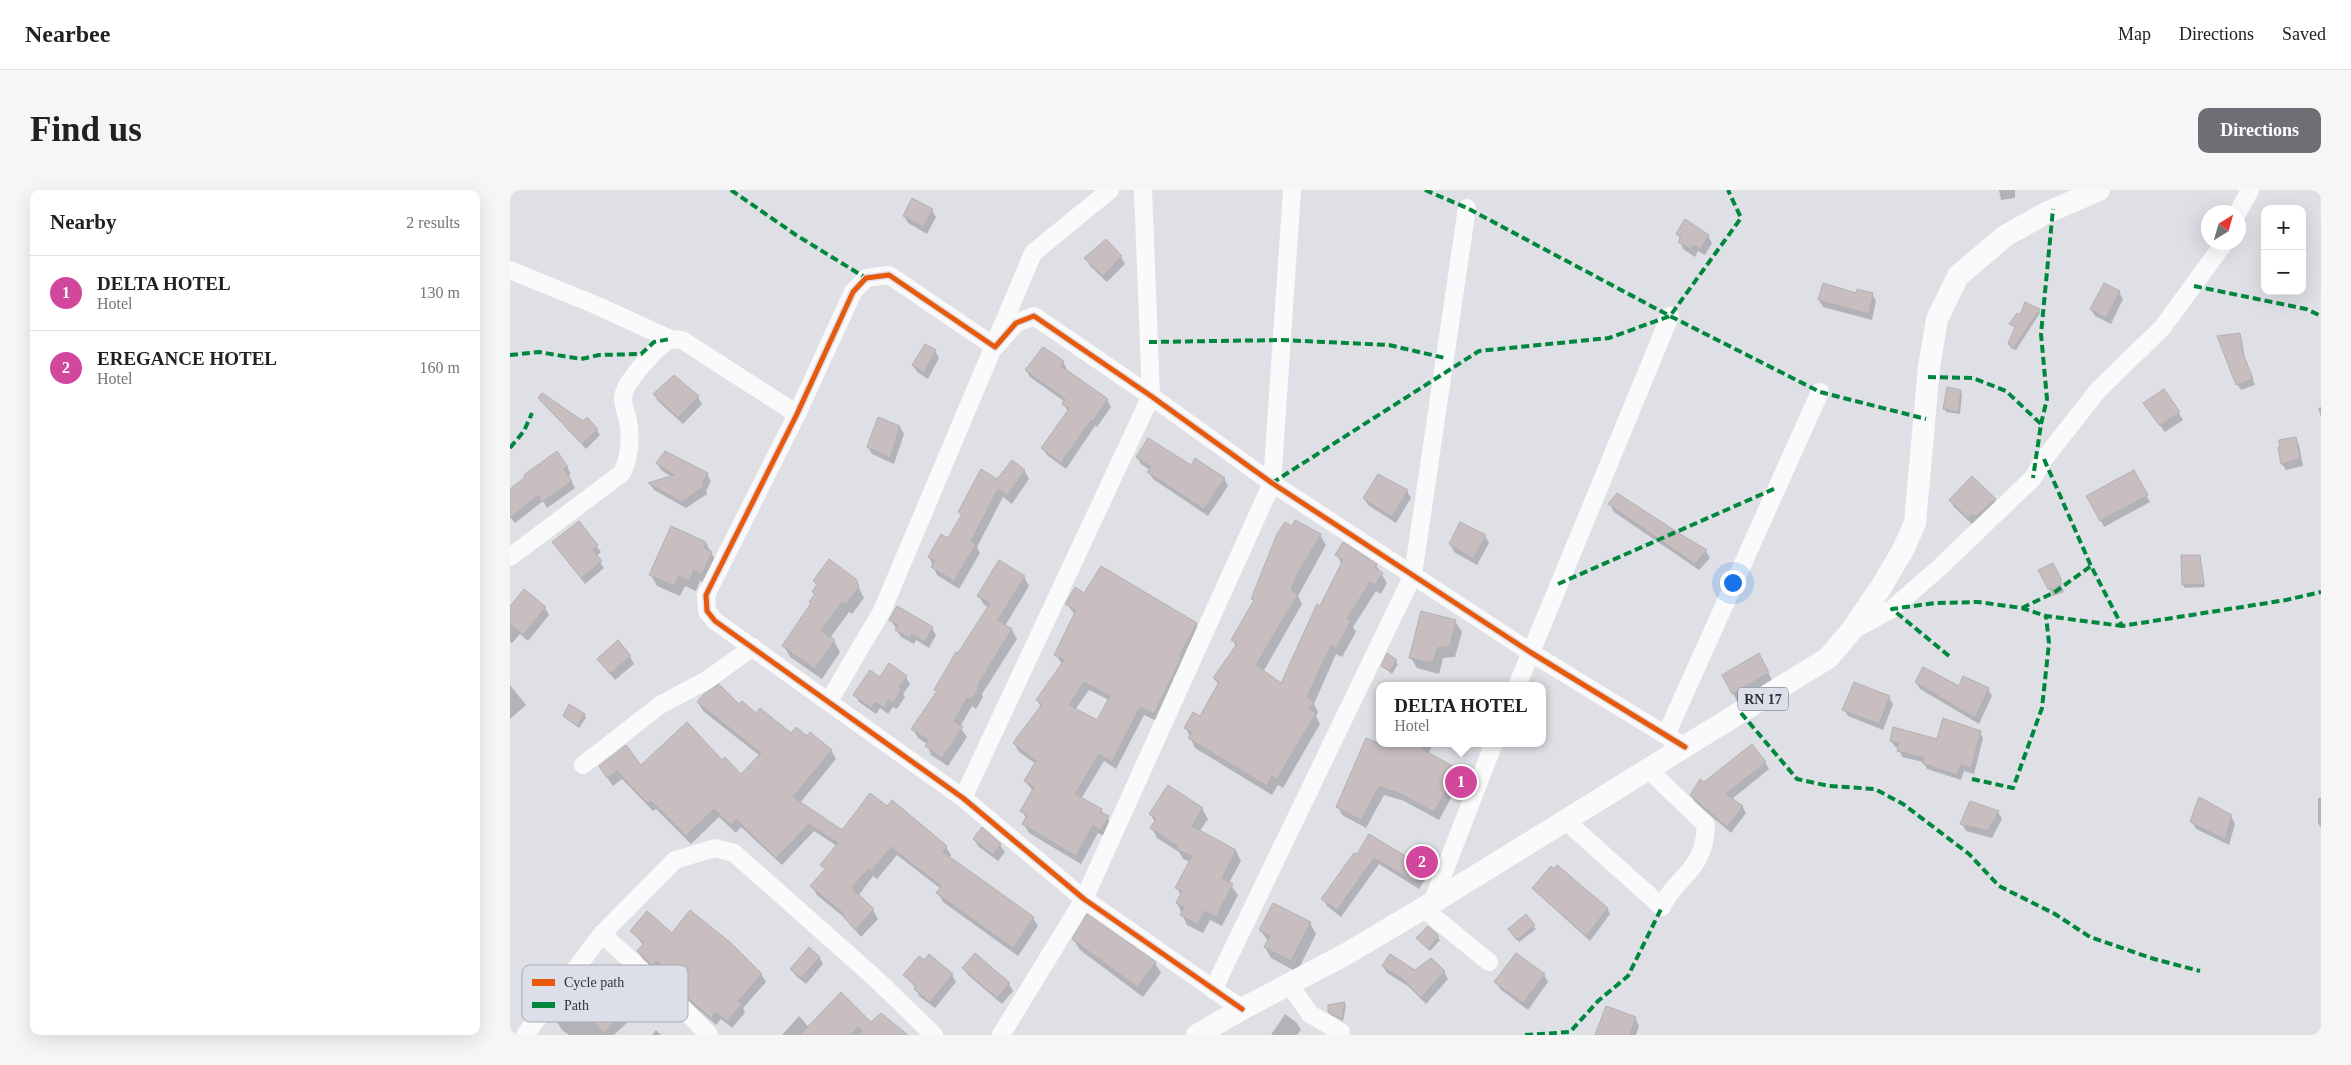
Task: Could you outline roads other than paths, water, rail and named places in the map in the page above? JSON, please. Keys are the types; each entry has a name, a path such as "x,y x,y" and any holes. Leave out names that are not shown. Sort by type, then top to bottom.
{"main road":[{"name":"RN 17","path":"1197,1035 1348,953 1428,906 1828,658 1852,630 1903,550 1915,523 1929,367 1937,319 1958,276 2004,236 2079,195 2099,190"}],"street":[{"path":"828,701 882,611 995,347 1033,253 1110,190"},
{"path":"963,798 1151,396 1143,190"},
{"path":"1001,1035 1084,899 1272,483 1292,190"},
{"path":"2242,205 2250,190"},
{"path":"1213,990 1413,575 1467,208"},
{"path":"1852,630 1892,609 1940,567 2033,478 2044,459 2099,389 2162,328 2219,250"},
{"path":"510,270 598,306 670,339 682,340 797,414"},
{"path":"995,347 889,275 866,278 853,292 797,414 706,595 707,611 716,621 963,798 1084,899 1242,1009"},
{"path":"995,347 1016,323 1034,316 1151,396 1272,483 1530,652 1685,747"},
{"path":"1519,682 1670,316"},
{"path":"510,557 622,473 629,458 628,424 623,400 625,388 661,345 670,339"},
{"path":"1666,735 1820,392"},
{"path":"583,765 660,705 707,680 753,647"},
{"path":"1489,962 1428,906 1492,747"},
{"path":"1565,820 1662,907 1667,895 1702,852 1706,825 1648,769"},
{"path":"578,965 602,934 675,860 715,848 734,854 876,978 934,1035"},
{"path":"602,934 636,965"},
{"path":"1289,984 1310,1014 1342,1034"},
{"path":"688,1013 709,1035"},
{"path":"525,1035 535,1022"}],"place":[{"name":"DELTA HOTEL","path":"1461,782"},
{"name":"EREGANCE HOTEL","path":"1422,862"}]}
